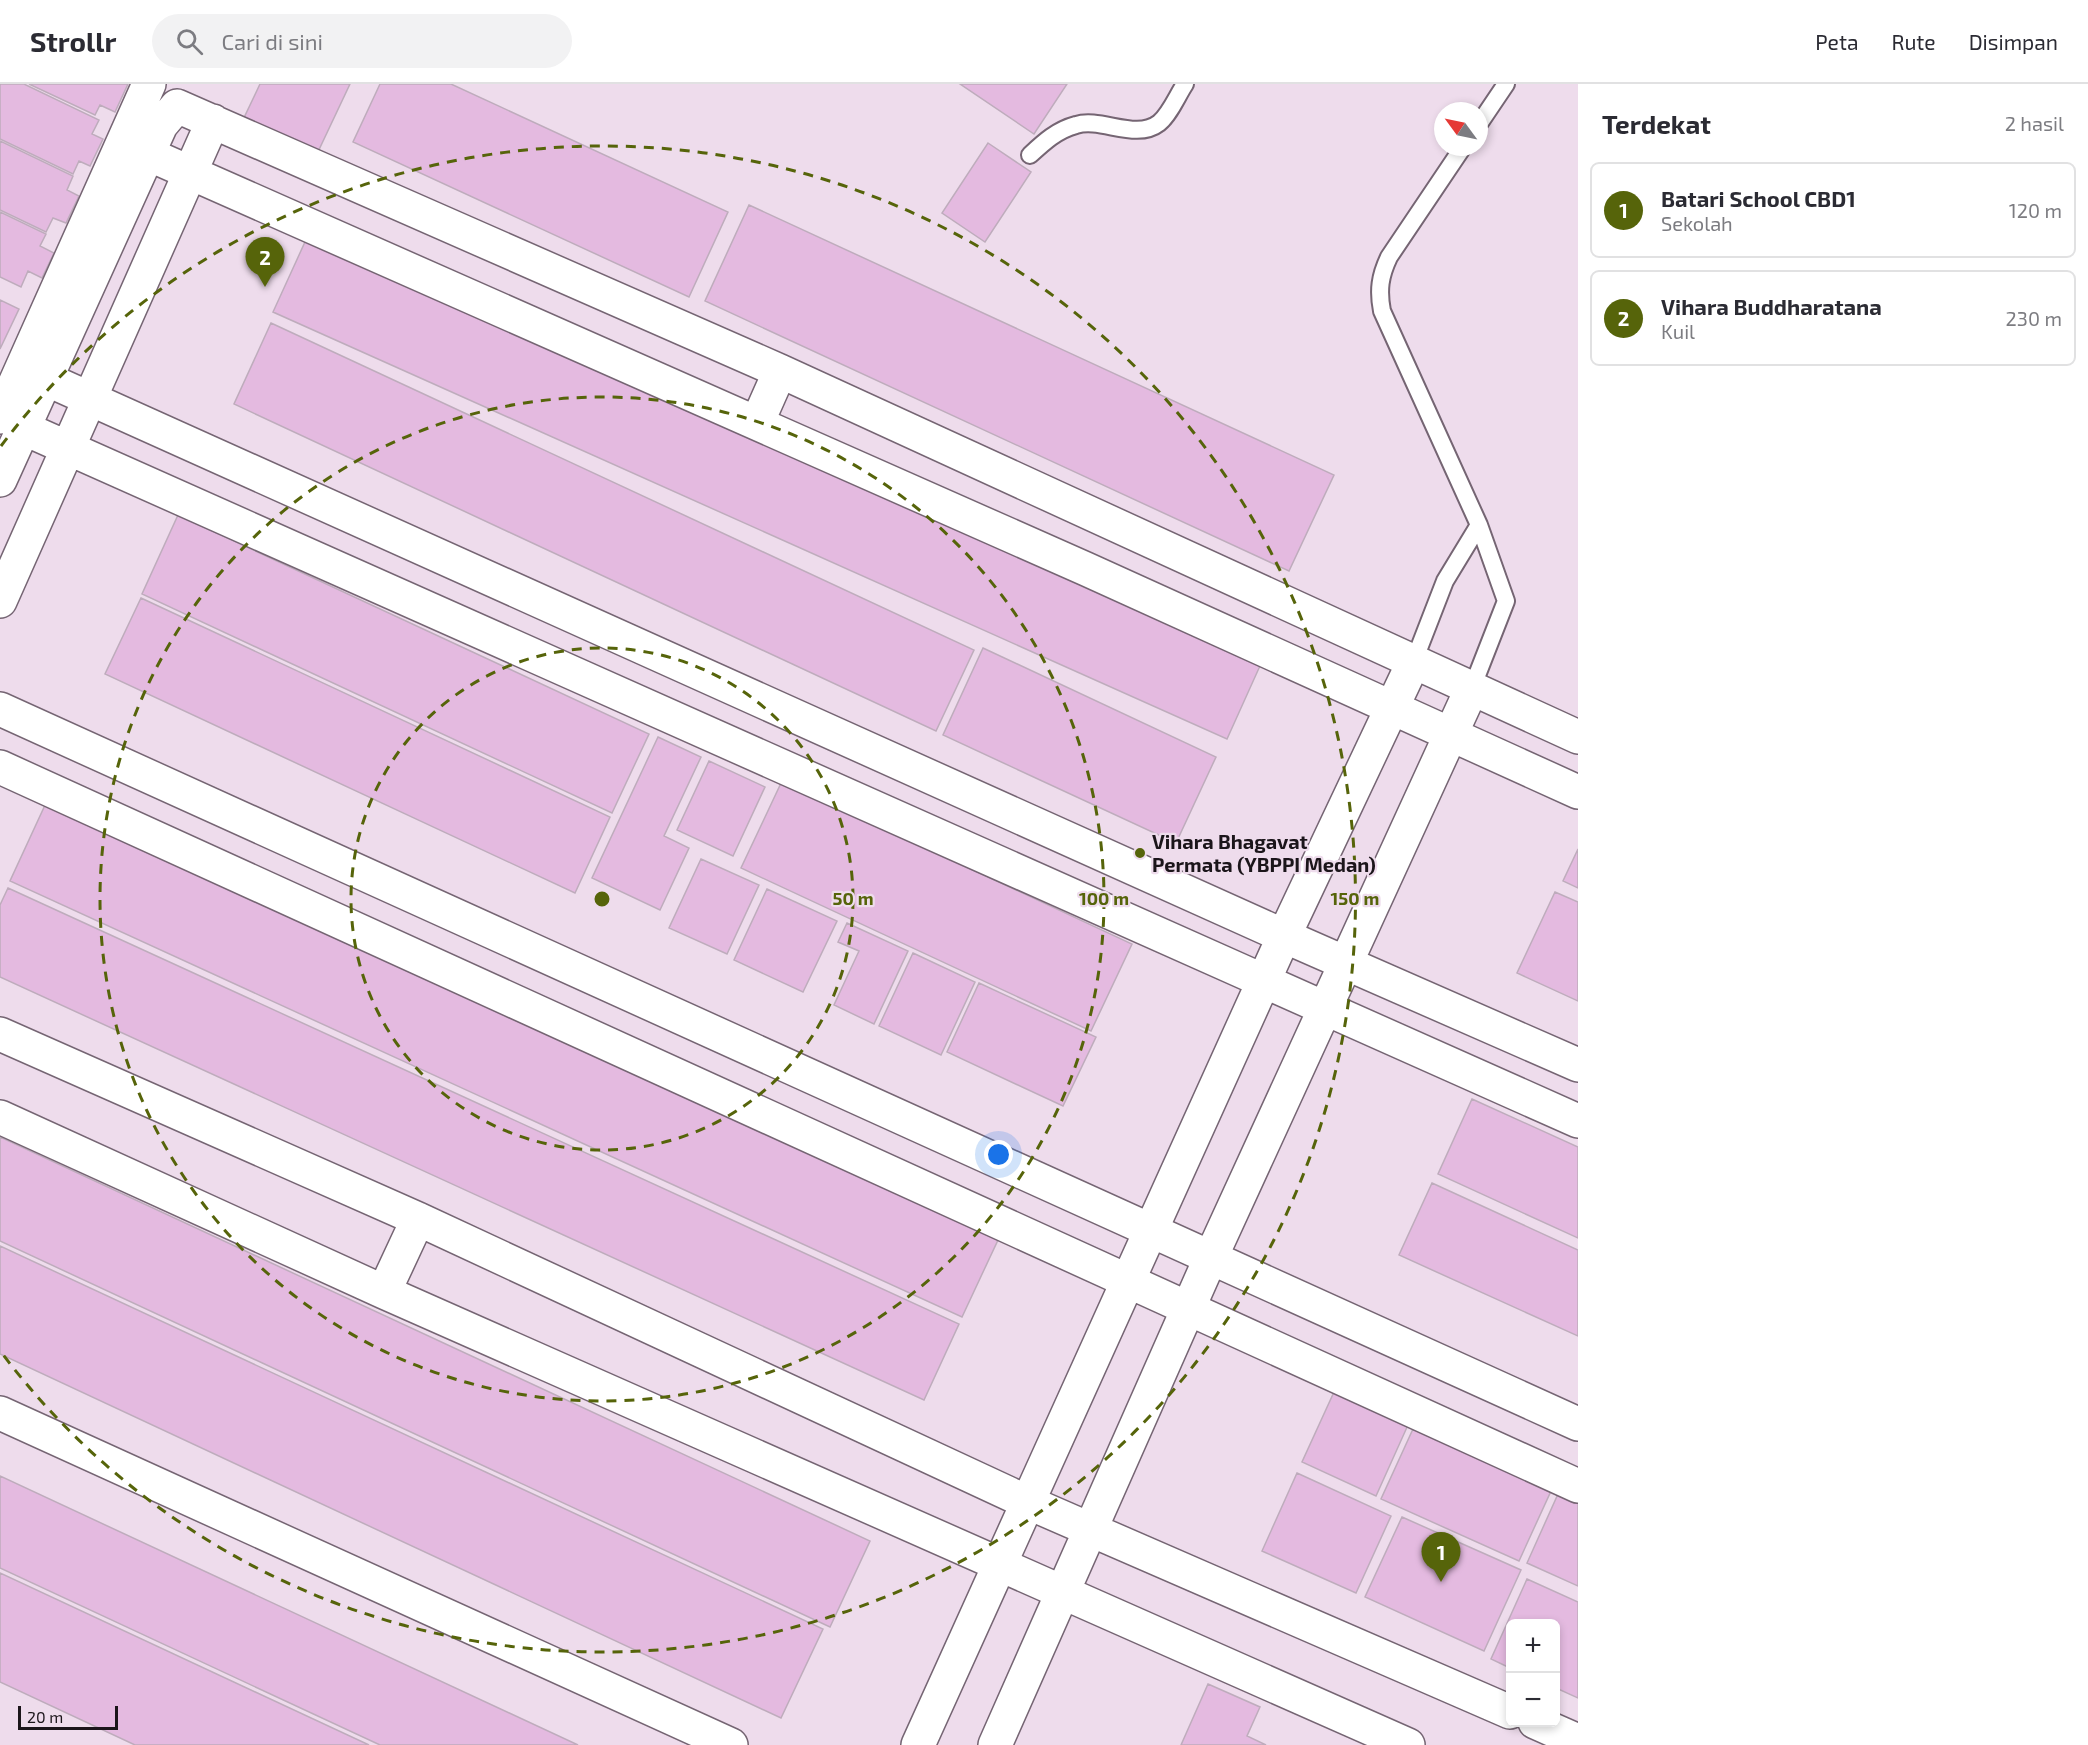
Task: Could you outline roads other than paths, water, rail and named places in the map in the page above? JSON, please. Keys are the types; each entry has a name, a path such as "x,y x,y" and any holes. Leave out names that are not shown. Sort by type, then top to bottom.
{"street":[{"path":"0,480 12,423 149,84"},
{"path":"12,423 46,380 161,125 177,106 780,371 1578,737"},
{"path":"0,601 213,121"},
{"path":"148,154 191,171 757,423 1578,792"},
{"path":"757,423 780,371"},
{"path":"46,380 90,397 1284,936 1578,1065"},
{"path":"12,423 1578,1120"},
{"path":"642,703 663,656"},
{"path":"918,1745 1127,1279 1265,982 1284,936 1414,661"},
{"path":"995,1745 1211,1257 1472,688"},
{"path":"0,709 1578,1424"},
{"path":"0,767 1578,1486"},
{"path":"0,1034 418,1219 1027,1502 1506,1710"},
{"path":"0,1117 384,1292 1408,1745"},
{"path":"384,1292 418,1219"},
{"path":"0,1413 731,1745"},
{"path":"1546,1727 1578,1741"}],"lane":[{"path":"1030,155 1053,134 1079,124 1133,129 1150,128 1165,117 1185,84"},
{"path":"1488,111 1506,84"},
{"path":"1457,156 1389,256 1381,275 1378,293 1382,311 1479,525 1506,602 1472,688"},
{"path":"1414,661 1444,580 1479,525"}],"place":[{"name":"Vihara Buddharatana","path":"265,287"},
{"name":"Vihara Bhagavat Permata (YBPPI Medan)","path":"1140,853"},
{"name":"Batari School CBD1","path":"1441,1582"}]}
